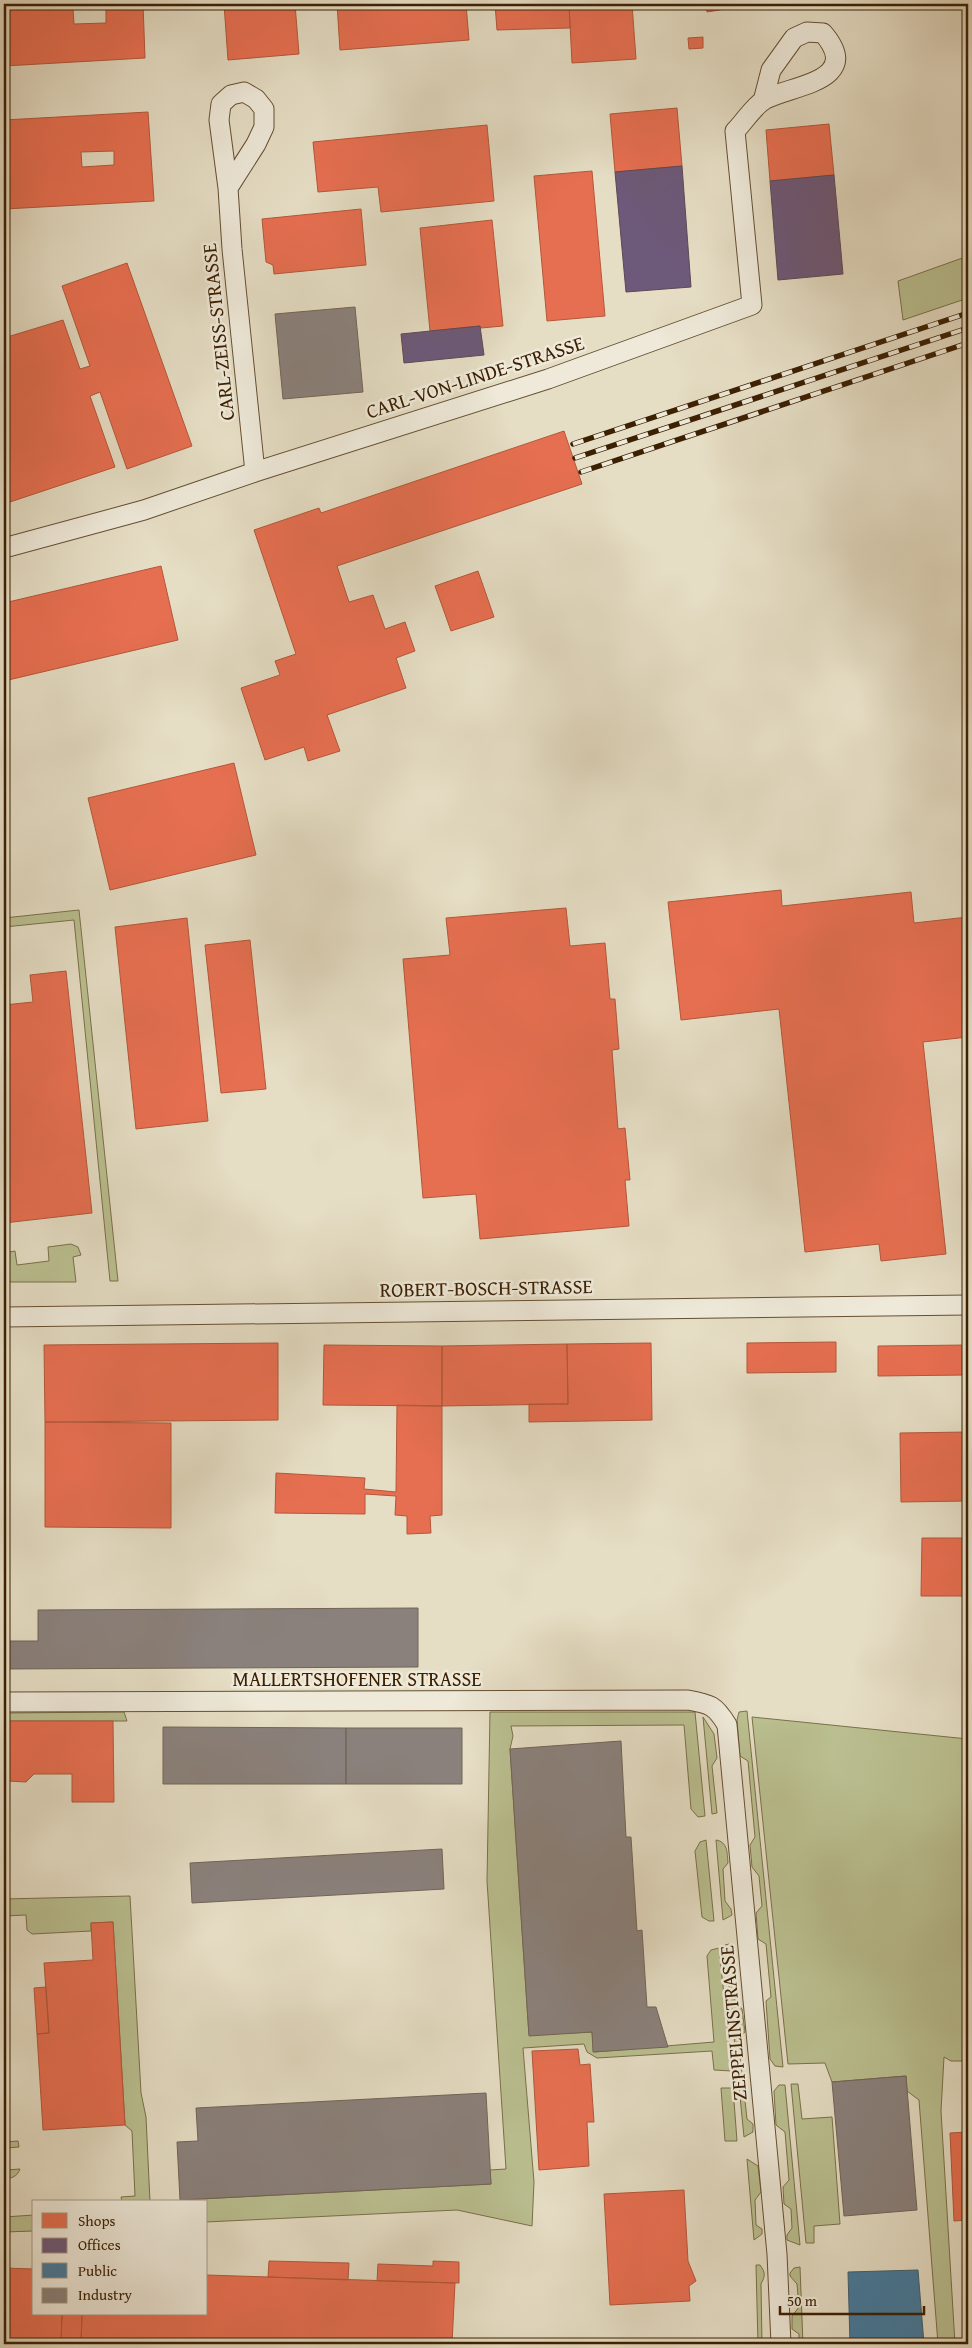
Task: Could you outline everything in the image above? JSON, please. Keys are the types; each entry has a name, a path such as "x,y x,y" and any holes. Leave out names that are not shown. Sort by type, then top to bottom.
{"street":[{"name":"CARL-VON-LINDE-STRASSE","path":"4,548 139,511 254,472 548,379 752,305 735,131 763,101"},
{"name":"CARL-ZEISS-STRASSE","path":"228,188 232,249 254,472"},
{"name":"ROBERT-BOSCH-STRASSE","path":"4,1317 968,1305"},
{"name":"MALLERTSHOFENER STRASSE","path":"4,1702 688,1700 710,1704"},
{"name":"ZEPPELINSTRASSE","path":"710,1704 719,1712 727,1725 777,2254 781,2344"}],"green space":[{"path":"968,256 968,298 903,320 898,281"},
{"path":"79,910 118,1281 110,1281 74,920 4,927 4,918"},
{"path":"71,1244 78,1247 81,1255 73,1257 76,1282 4,1282 4,1253 15,1251 17,1265 49,1261 48,1247"},
{"path":"747,1711 783,2067 775,2066 770,2059 766,2001 771,1997 766,1944 758,1939 756,1913 762,1906 759,1876 752,1867 750,1845 755,1837 748,1761 740,1756 737,1720 739,1712"},
{"path":"124,1712 127,1721 8,1721 7,1725 4,1725 4,1713"},
{"path":"490,1712 695,1712 705,1816 698,1817 691,1809 684,1725 511,1726 513,1736 510,1749 529,2035 592,2032 594,2052 714,2042 707,1956 711,1950 719,1948 732,2071 714,2070 712,2051 597,2058 587,2052 584,2044 523,2048 534,2182 532,2226 457,2210 208,2222 208,2200 180,2200 491,2184 490,2170 506,2169 487,1881"},
{"path":"703,1717 714,1734 717,1758 712,1766 717,1813 712,1814"},
{"path":"752,1717 968,1739 968,2061 951,2061 944,2057 941,2111 955,2344 938,2344 919,2100 907,2091 906,2076 832,2082 825,2063 788,2064"},
{"path":"706,1840 714,1921 709,1921 702,1917 695,1851 700,1842"},
{"path":"716,1840 725,1846 728,1863 723,1869 725,1901 731,1909 732,1915 723,1920"},
{"path":"130,1896 141,2093 146,2117 150,2200 122,2200 121,2197 135,2196 132,2131 125,2125 113,1922 91,1923 91,1931 32,1934 27,1930 26,1915 4,1916 4,1899"},
{"path":"729,1944 734,1948 735,1954 731,1958 735,2000 742,2009 745,2032 738,2038 747,2119 753,2124 753,2132 744,2137 725,1945"},
{"path":"791,2084 798,2084 802,2119 832,2117 840,2224 814,2226 814,2243 806,2243"},
{"path":"779,2085 785,2085 800,2245 787,2240 787,2235 792,2228 791,2209 784,2204 783,2187 789,2180 785,2132 776,2125 774,2091"},
{"path":"721,2088 733,2088 737,2141 725,2141"},
{"path":"18,2141 19,2147 6,2148 7,2170 20,2169 14,2177 4,2179 4,2142"},
{"path":"747,2159 758,2166 761,2192 755,2200 756,2225 762,2229 762,2234 754,2240"},
{"path":"32,2215 32,2231 4,2232 4,2217"},
{"path":"756,2265 760,2265 764,2274 761,2284 762,2344 758,2344"},
{"path":"800,2267 803,2344 799,2344 799,2334 792,2329 792,2316 799,2307 797,2284 790,2276 790,2273 794,2268"}],"building: Shops":[{"path":"4,4 143,4 145,58 4,66","holes":["106,7 106,23 74,24 73,9"]},
{"path":"224,4 295,4 299,54 228,60"},
{"path":"337,4 466,4 469,40 340,50"},
{"path":"495,4 569,4 570,28 497,30"},
{"path":"569,4 632,4 636,59 572,63"},
{"path":"706,4 756,4 707,12"},
{"path":"703,37 703,48 689,49 688,38"},
{"path":"677,108 682,166 615,172 610,114"},
{"path":"148,112 154,201 4,209 4,120","holes":["114,151 114,165 82,167 81,152"]},
{"path":"829,124 834,175 770,181 766,130"},
{"path":"487,125 494,201 381,212 378,187 318,192 313,142"},
{"path":"592,171 605,316 547,321 534,176"},
{"path":"361,209 366,265 274,274 273,265 266,262 262,219"},
{"path":"492,220 503,326 481,328 480,326 430,331 420,228"},
{"path":"127,263 192,446 127,469 100,392 90,396 115,467 4,504 4,338 63,320 80,369 90,366 62,286"},
{"path":"564,431 582,484 337,566 349,602 373,595 385,629 405,622 415,651 396,658 406,688 327,715 340,751 308,761 304,747 265,760 241,688 280,675 275,661 296,654 254,530 319,508 321,513"},
{"path":"161,566 178,640 4,681 4,603"},
{"path":"478,571 494,617 451,631 435,586"},
{"path":"234,763 256,855 110,890 88,798"},
{"path":"781,890 782,906 911,892 914,923 968,917 968,1037 923,1042 946,1254 881,1261 879,1244 805,1252 779,1009 681,1020 668,902"},
{"path":"566,908 570,946 605,943 610,999 615,999 619,1049 612,1050 618,1129 625,1128 630,1180 625,1180 629,1226 480,1239 476,1194 423,1198 403,959 450,955 446,918"},
{"path":"187,918 208,1121 136,1129 115,927"},
{"path":"250,940 266,1089 221,1093 205,945"},
{"path":"66,971 92,1213 4,1223 4,1005 33,1002 30,975"},
{"path":"836,1342 836,1372 747,1373 747,1343"},
{"path":"278,1343 278,1420 45,1422 44,1345"},
{"path":"651,1343 652,1420 529,1422 529,1404 568,1404 567,1344"},
{"path":"567,1344 568,1404 442,1406 442,1346"},
{"path":"324,1345 442,1346 442,1406 323,1405"},
{"path":"968,1345 968,1375 878,1376 878,1346"},
{"path":"397,1405 442,1406 442,1515 430,1516 431,1533 407,1534 407,1516 395,1515 396,1496 365,1494 365,1514 275,1513 276,1473 365,1478 364,1489 396,1492"},
{"path":"45,1422 171,1423 171,1528 45,1527"},
{"path":"968,1432 968,1501 901,1502 900,1433"},
{"path":"922,1538 968,1538 968,1596 921,1596"},
{"path":"7,1721 113,1721 114,1802 72,1802 72,1774 34,1774 26,1782 8,1781"},
{"path":"113,1922 125,2125 43,2130 37,2034 49,2033 44,1963 93,1960 91,1923"},
{"path":"46,1987 49,2033 37,2034 34,1988"},
{"path":"578,2049 580,2065 590,2064 594,2122 587,2122 589,2166 539,2170 532,2051"},
{"path":"968,2132 968,2220 954,2221 950,2133"},
{"path":"684,2190 688,2261 696,2281 689,2286 690,2301 610,2305 604,2194"},
{"path":"269,2261 349,2263 348,2280 268,2277"},
{"path":"433,2261 459,2262 459,2283 377,2281 378,2264 433,2266"},
{"path":"4,2268 32,2269 32,2316 62,2316 61,2344 4,2344"},
{"path":"208,2275 455,2283 452,2344 81,2344 82,2316 208,2316"},
{"path":"62,2316 82,2316 81,2344 61,2344"}],"building: Offices":[{"path":"682,166 691,287 626,292 615,172"},
{"path":"834,175 843,274 778,280 770,181"},
{"path":"480,326 484,355 404,363 401,334"}],"building: Public":[{"path":"918,2270 924,2344 850,2344 848,2272"}],"building: Industry":[{"path":"355,307 363,392 283,399 275,314"},
{"path":"418,1608 418,1667 4,1669 4,1641 38,1641 38,1610"},
{"path":"163,1727 346,1728 346,1784 163,1784"},
{"path":"346,1728 462,1728 462,1784 346,1784"},
{"path":"621,1741 626,1837 631,1837 637,1931 642,1930 647,2007 656,2007 668,2047 593,2052 592,2032 529,2036 510,1749"},
{"path":"442,1849 444,1889 192,1903 190,1863"},
{"path":"906,2076 917,2210 844,2216 832,2082"},
{"path":"486,2093 491,2184 180,2200 177,2142 198,2141 196,2108"}],"railway":[{"path":"573,444 968,313"},
{"path":"575,458 968,328"},
{"path":"581,472 968,343"}]}
